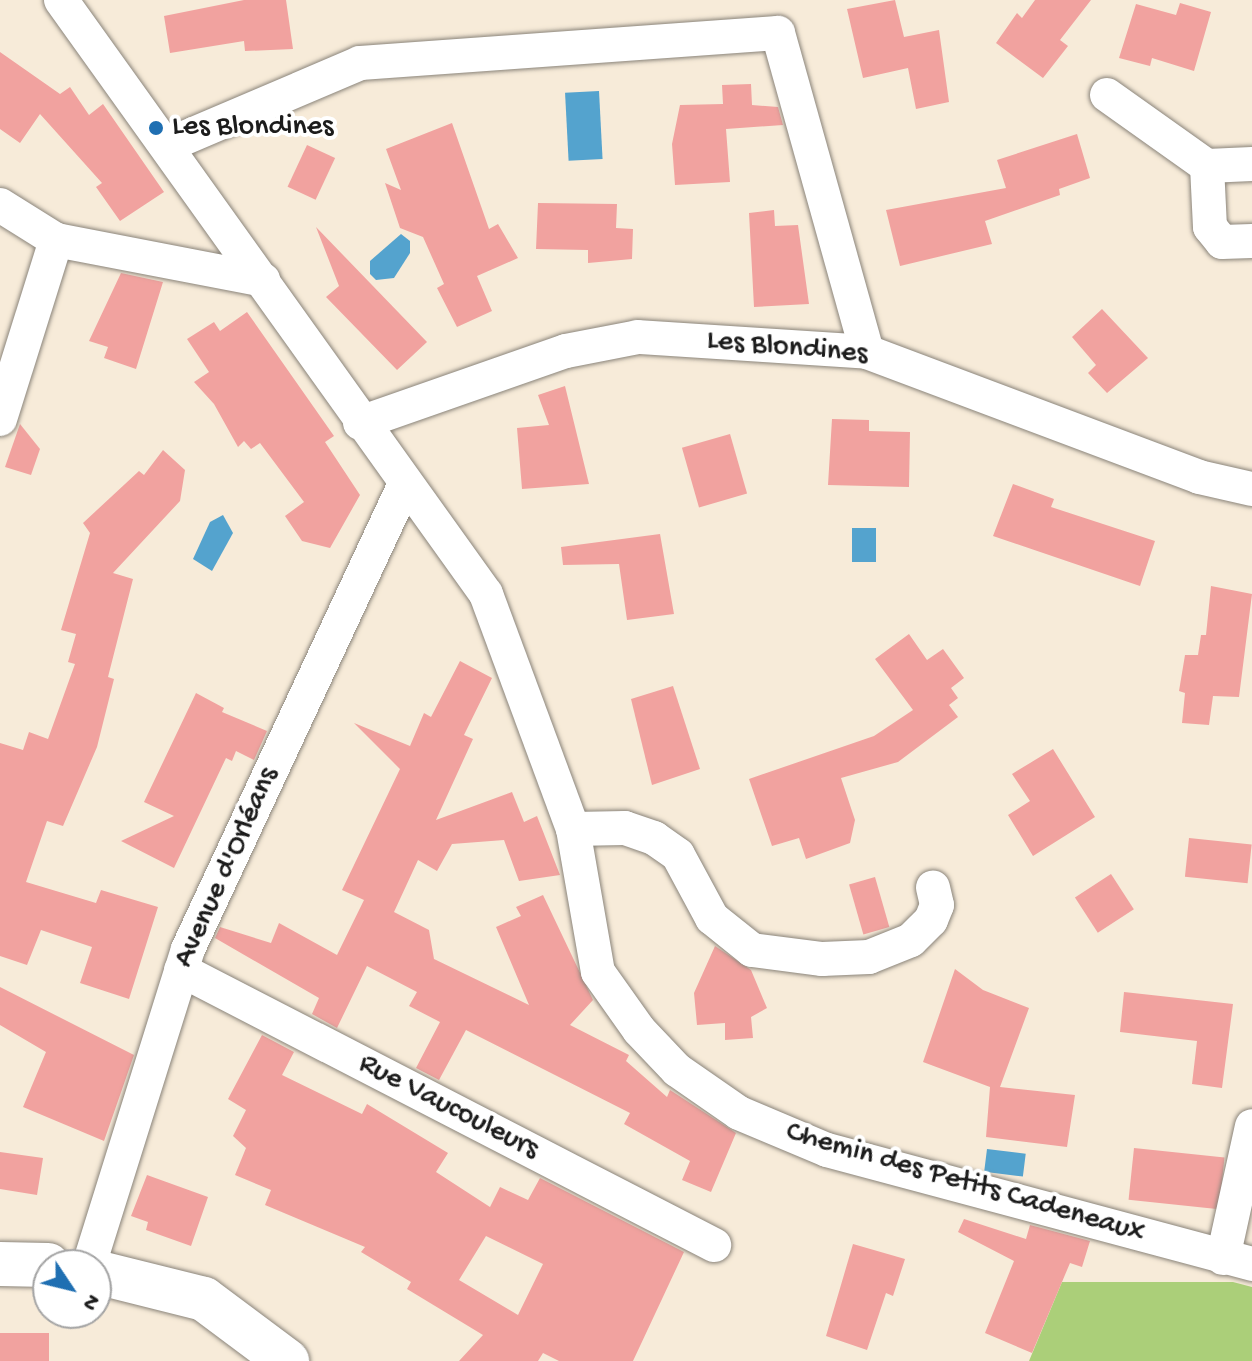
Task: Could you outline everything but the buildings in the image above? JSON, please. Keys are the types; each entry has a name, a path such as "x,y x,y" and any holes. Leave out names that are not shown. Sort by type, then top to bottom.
{"main road":[{"path":"0,1264 32,1265"},
{"path":"112,1276 204,1299 287,1361"}],"street":[{"name":"Chemin des Petits Cadeneaux","path":"61,0 168,145 404,486 486,594 573,829 598,972 639,1030 677,1070 739,1113 827,1150 1238,1261"},
{"path":"168,145 360,63 778,33 867,352"},
{"path":"1107,95 1207,166 1252,164"},
{"path":"1207,166 1210,227 1222,242 1252,241"},
{"path":"0,205 56,240 263,280"},
{"path":"0,419 56,240"},
{"name":"Les Blondines","path":"360,423 566,351 638,337 867,352 1199,477 1252,489"},
{"name":"Avenue d'Orléans","path":"94,1249 181,970 404,486"},
{"path":"573,829 625,828 678,855 712,918 752,950 822,959 869,957 911,940 931,920 937,905 933,887"},
{"name":"Rue Vaucouleurs","path":"181,970 714,1245"},
{"path":"1238,1261 1252,1126"}],"green space":[{"path":"1062,1282 1233,1282 1252,1287 1252,1361 1029,1361"}],"water":[{"path":"599,91 603,159 569,161 565,93"},
{"path":"401,234 410,241 410,253 394,278 376,280 370,274 370,261"},
{"path":"223,515 233,533 212,571 193,559 210,522"},
{"path":"852,528 876,528 876,562 852,562"},
{"path":"987,1149 1026,1154 1023,1177 984,1172"}],"place":[{"name":"Les Blondines","path":"156,128"}]}
